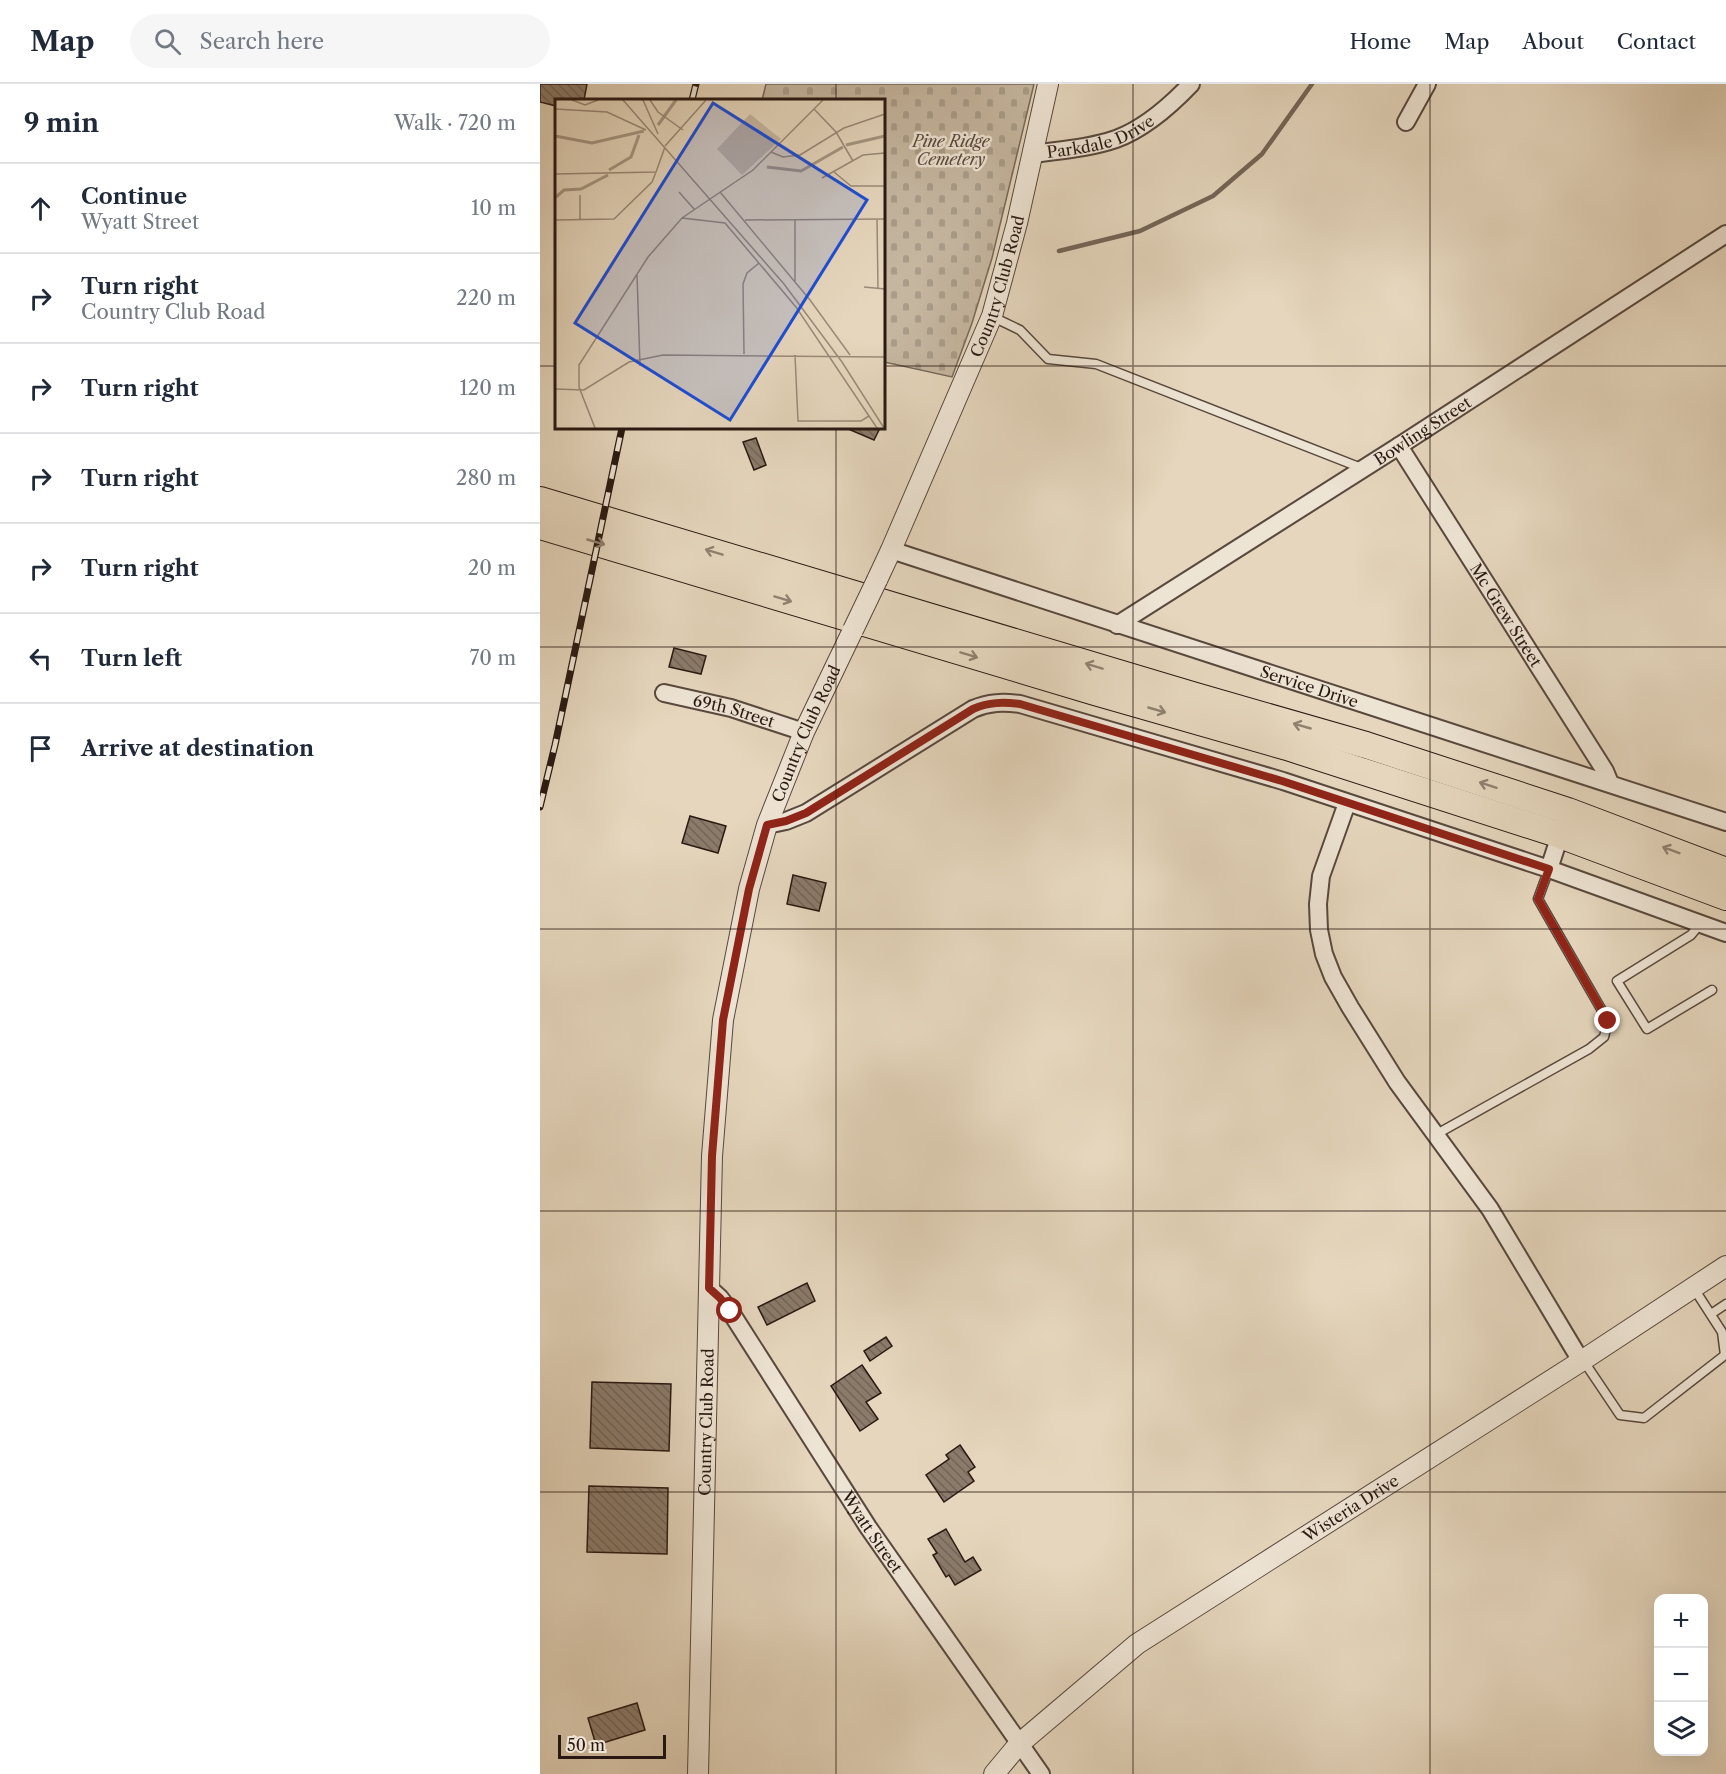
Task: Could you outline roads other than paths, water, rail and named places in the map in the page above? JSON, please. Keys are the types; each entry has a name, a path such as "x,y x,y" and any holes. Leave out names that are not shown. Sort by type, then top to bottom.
{"main road":[{"path":"540,500 1366,745 1568,811 1726,871"},
{"path":"540,526 1095,693 1287,747 1560,835 1726,897"}],"street":[{"name":"Country Club Road","path":"698,1774 712,1156 723,1020 749,889 767,825 804,732 891,550 992,316 1006,269 1048,84"},
{"name":"Parkdale Drive","path":"1033,154 1086,147 1117,139 1146,123 1176,100 1191,84"},
{"path":"1406,122 1427,84"},
{"name":"Bowling Street","path":"1117,625 1364,469 1726,234"},
{"name":"Mc Grew Street","path":"1399,446 1605,771 1610,783"},
{"name":"Service Drive","path":"891,550 1726,822"},
{"name":"69th Street","path":"664,693 731,708 804,732"},
{"path":"767,825 806,813 973,709 984,704 1008,702 1260,774 1549,869 1726,933"},
{"path":"1347,804 1321,876 1318,903 1318,930 1333,977 1397,1082 1490,1209 1582,1360"},
{"path":"1549,869 1568,811"},
{"name":"Wisteria Drive","path":"994,1774 1019,1744 1137,1644 1726,1266"},
{"name":"Wyatt Street","path":"709,1288 730,1311 868,1527 1041,1774"}],"lane":[{"path":"992,316 1020,330 1048,359 1096,364 1364,469"},
{"path":"1435,1135 1589,1049 1604,1037 1608,1021 1538,899 1549,869"},
{"path":"1701,923 1691,935 1617,981 1647,1029 1712,990"},
{"path":"1582,1360 1620,1415 1644,1418 1725,1355 1722,1332 1693,1287"},
{"path":"1711,1314 1726,1304"}],"waterway":[{"path":"1059,251 1140,231 1213,196 1262,154 1312,84"}],"railway":[{"path":"692,99 696,84"},
{"path":"540,807 622,429"}],"park label":[{"name":"Pine Ridge Cemetery","path":"951,150"}]}
